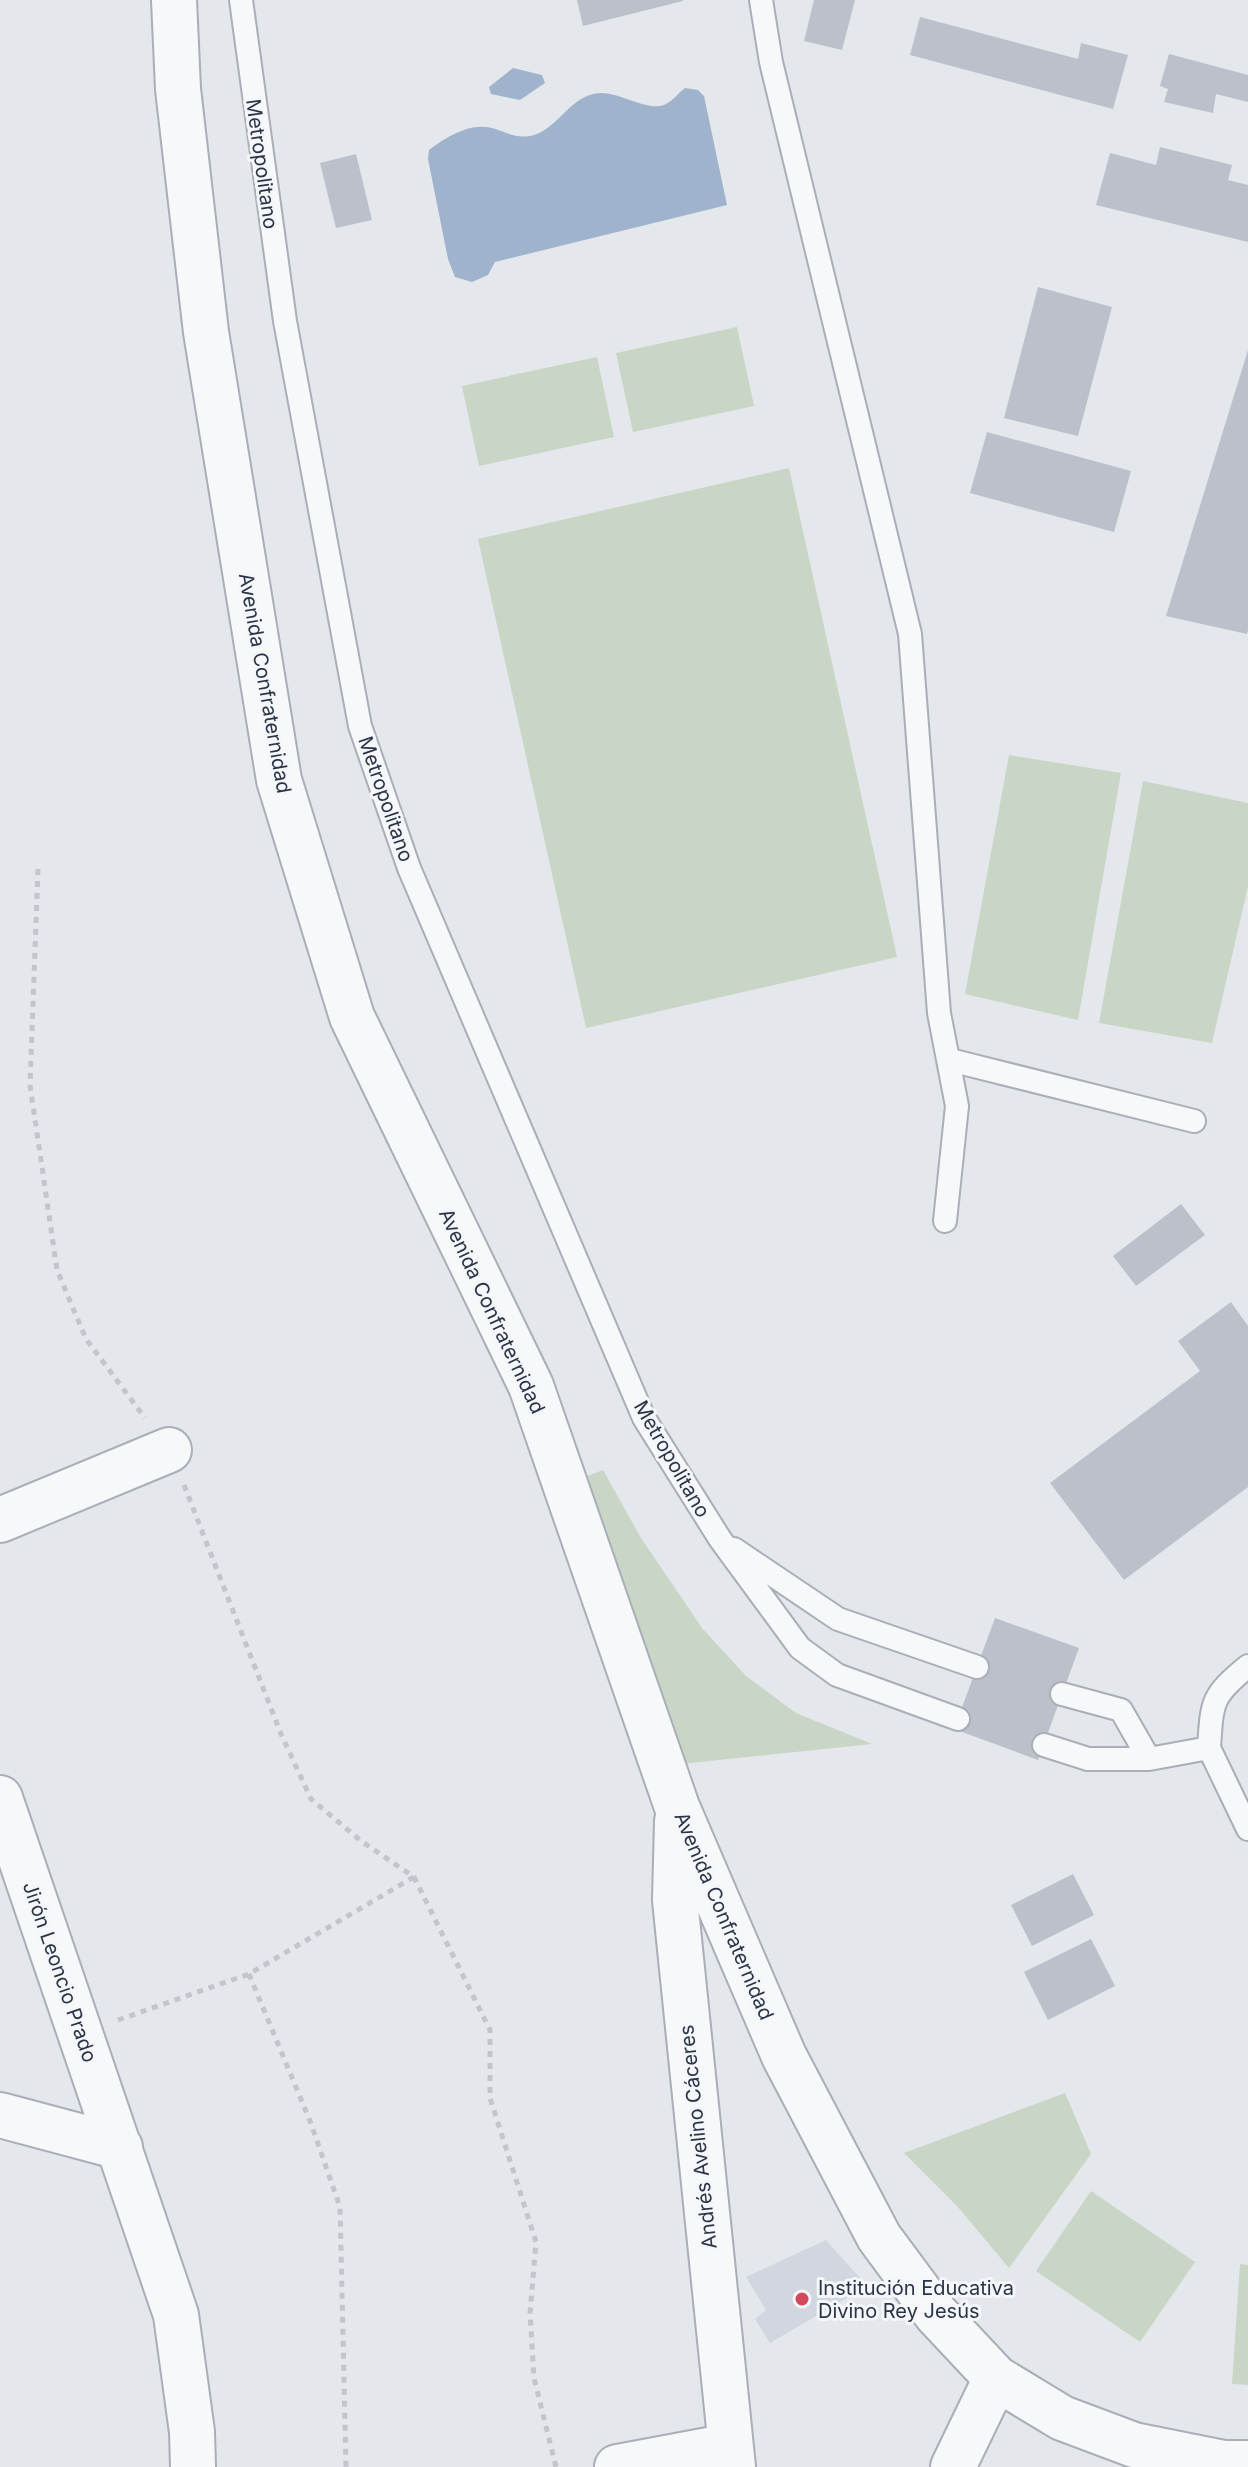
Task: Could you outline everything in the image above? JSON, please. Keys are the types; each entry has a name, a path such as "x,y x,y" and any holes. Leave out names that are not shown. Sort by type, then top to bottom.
{"street":[{"name":"Avenida Confraternidad","path":"174,0 178,89 206,332 279,780 352,1017 531,1386 677,1807 784,2056 879,2237 936,2314 996,2378 1062,2418 1134,2445 1224,2463 1248,2463"},
{"path":"0,1520 169,1450"},
{"name":"Jirón Leoncio Prado","path":"0,1798 176,2315 192,2432 193,2467"},
{"name":"Andrés Avelino Cáceres","path":"677,1807 675,1900 731,2456"},
{"path":"0,2115 120,2147"},
{"path":"953,2467 996,2378"},
{"path":"617,2467 731,2456"}],"lane":[{"name":"Metropolitano","path":"241,0 285,321 360,726 409,868 644,1418 720,1539 800,1648 837,1675 958,1719"},
{"path":"761,0 771,62 910,634 939,1013 957,1106 945,1221"},
{"path":"950,1060 1194,1121"},
{"name":"Metropolitano","path":"720,1539 838,1619 977,1667"},
{"path":"1248,1666 1224,1686 1211,1705 1209,1748 1248,1829"},
{"path":"1062,1694 1121,1710 1149,1759"},
{"path":"1044,1745 1088,1759 1149,1759 1209,1748"}],"path":[{"path":"38,869 30,1085 57,1270 86,1339 169,1450 281,1734 311,1799 361,1841 414,1877 490,2030 490,2098 536,2242 530,2313 534,2378 556,2467"},
{"path":"80,2033 249,1974 414,1877"},
{"path":"249,1974 310,2121 340,2207 346,2467"}],"shaded area":[{"name":"Institución Educativa Divino Rey Jesús","path":"826,2240 867,2286 770,2343 755,2319 766,2310 746,2277"}],"green space":[{"path":"737,327 754,406 633,432 616,353"},
{"path":"597,357 614,437 479,466 462,386"},
{"path":"789,468 897,957 586,1028 478,539"},
{"path":"1009,755 1121,773 1078,1020 965,994"},
{"path":"1143,781 1248,803 1248,886 1212,1043 1099,1023"},
{"path":"603,1470 641,1538 702,1628 746,1676 796,1713 872,1744 681,1764 577,1480"},
{"path":"1065,2093 1091,2154 1009,2268 957,2206 904,2153"},
{"path":"1091,2191 1195,2262 1140,2342 1036,2271"},
{"path":"1240,2264 1248,2265 1248,2385 1232,2384"}],"water":[{"path":"513,68 542,75 545,83 520,100 491,94 489,87"},
{"path":"685,88 698,90 704,96 727,205 495,262 488,275 472,282 455,277 448,259 428,159 429,150 451,136 475,127 492,128 517,136 534,135 590,95 608,94 659,106 669,102"}],"building":[{"path":"577,0 683,0 683,1 583,26"},
{"path":"814,0 855,0 842,50 804,41"},
{"path":"920,17 1078,59 1081,43 1128,55 1113,109 910,55"},
{"path":"1169,54 1248,75 1248,102 1216,94 1213,113 1164,102 1168,89 1160,86"},
{"path":"1160,147 1232,165 1228,180 1248,185 1248,242 1096,205 1110,153 1156,165"},
{"path":"356,154 372,220 336,228 320,163"},
{"path":"1038,287 1112,307 1078,436 1004,418"},
{"path":"1248,350 1248,630 1247,634 1166,616"},
{"path":"987,432 1131,471 1114,532 970,493"},
{"path":"1181,1204 1205,1235 1136,1286 1113,1256"},
{"path":"1231,1302 1248,1326 1248,1487 1124,1580 1050,1483 1200,1371 1178,1341"},
{"path":"995,1618 1079,1648 1038,1760 954,1729"},
{"path":"1073,1874 1094,1915 1032,1946 1011,1905"},
{"path":"1091,1939 1115,1986 1048,2020 1024,1972"}],"place":[{"name":"Institución Educativa Divino Rey Jesús","path":"802,2299"}]}
